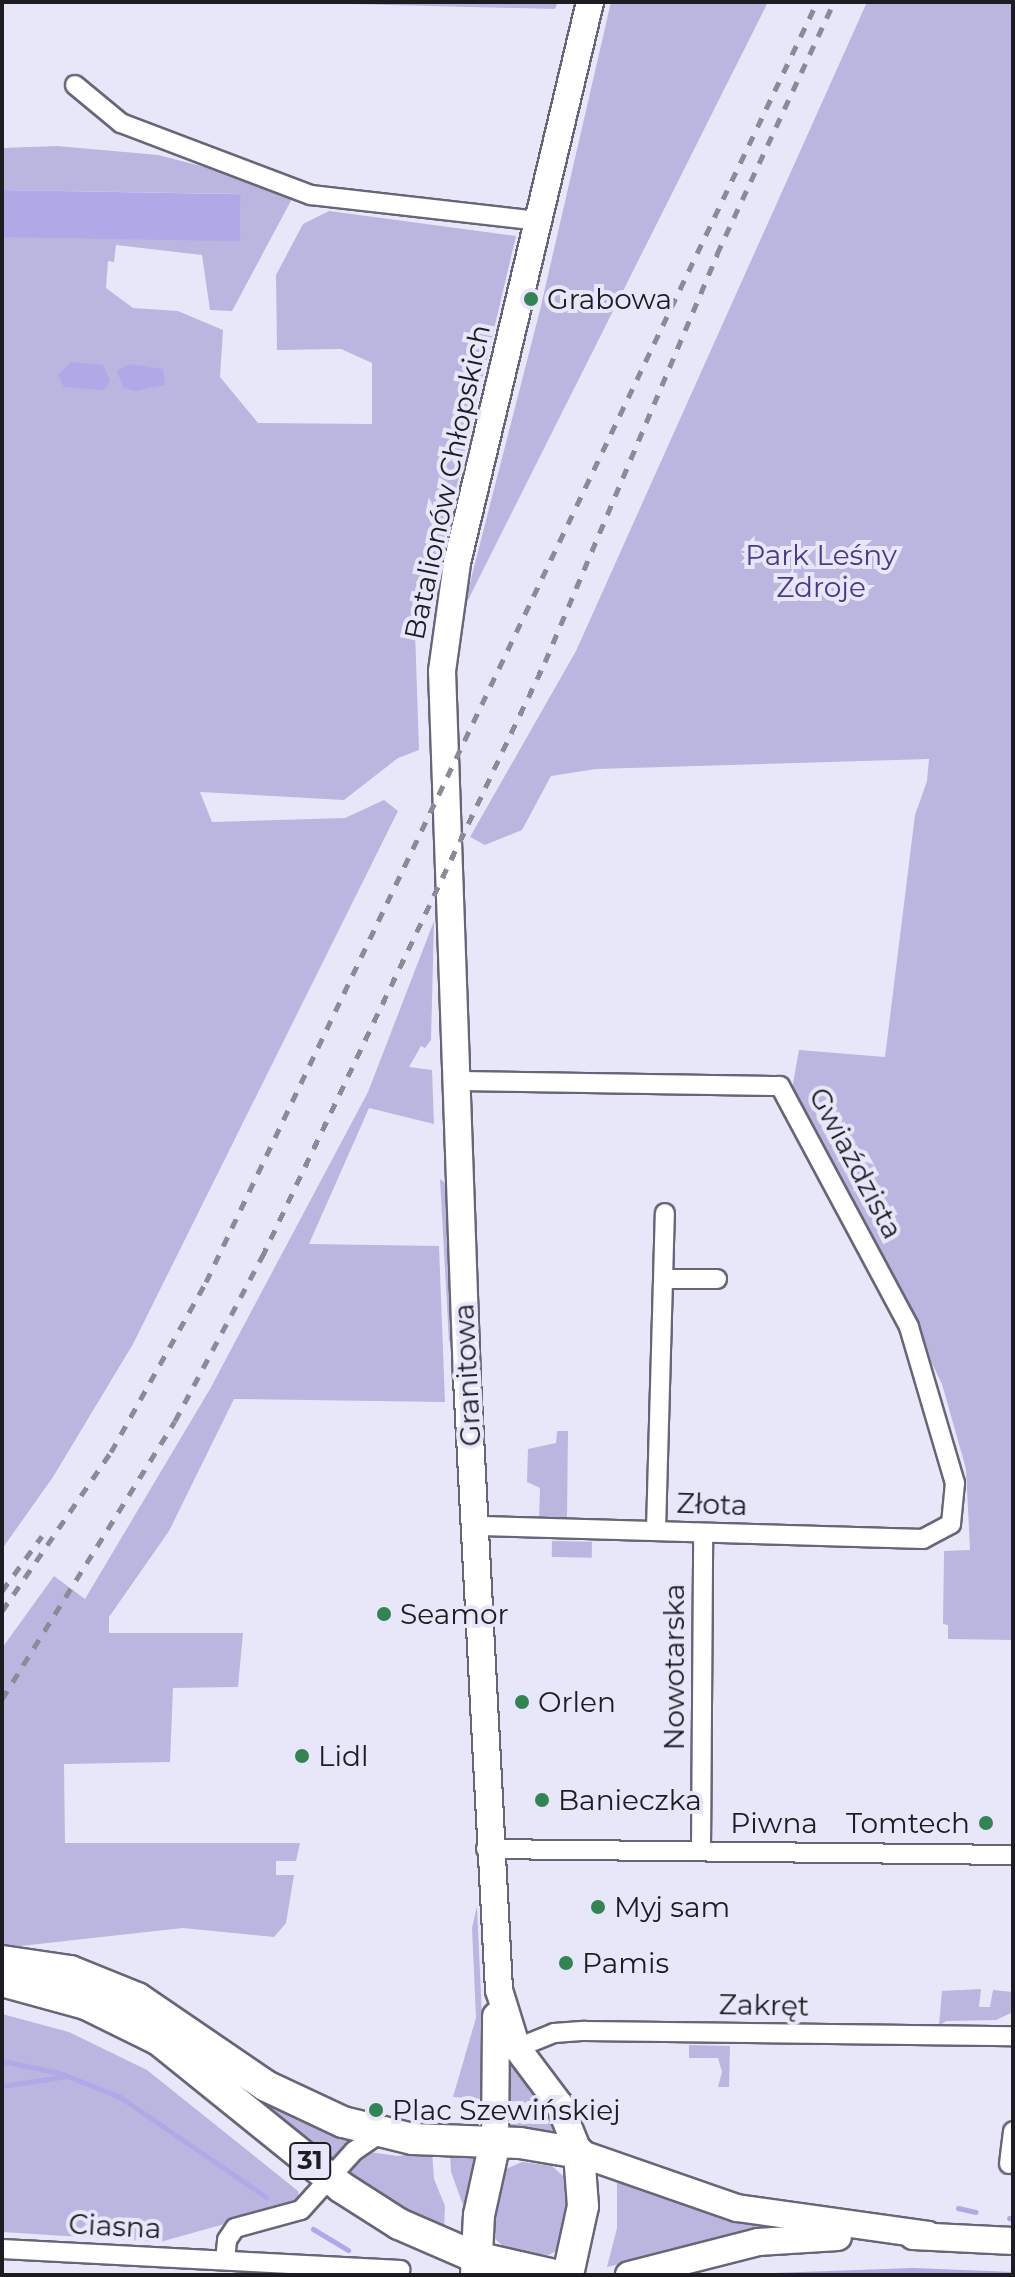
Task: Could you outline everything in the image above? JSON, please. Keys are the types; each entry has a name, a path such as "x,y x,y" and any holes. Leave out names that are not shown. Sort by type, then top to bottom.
{"main road":[{"name":"31","path":"2,1961 70,1971 127,1993 181,2023 281,2095 381,2133 495,2142 579,2153"},
{"name":"31","path":"2,1981 86,2004 159,2040 330,2178 399,2224 476,2266 554,2275"},
{"path":"476,2266 495,2142"},
{"path":"568,2275 584,2199 579,2153"}],"street":[{"name":"Batalionów Chłopskich","path":"444,759 442,671 451,590 590,2"},
{"path":"75,85 121,123 311,195 538,221"},
{"name":"Granitowa","path":"444,759 454,1081 488,1849 499,1990 495,2142"},
{"name":"Gwiaździsta","path":"454,1081 780,1086 909,1327 953,1461 955,1512 946,1530"},
{"path":"656,1530 665,1213"},
{"path":"664,1279 717,1279"},
{"name":"Złota","path":"474,1526 918,1539 946,1530"},
{"name":"Nowotarska","path":"701,1850 703,1533"},
{"name":"Piwna","path":"488,1849 1013,1855"},
{"name":"Granitowa","path":"499,1990 517,2048 559,2104 579,2153"},
{"name":"Zakręt","path":"517,2048 576,2031 1013,2036"},
{"path":"1009,2164 1013,2131"},
{"path":"225,2260 227,2240 235,2228 297,2213 354,2151 381,2133"},
{"path":"579,2153 737,2208 928,2235 1013,2241"},
{"path":"629,2275 783,2238 928,2235"},
{"name":"Ciasna","path":"2,2249 400,2270"}],"green space":[{"path":"270,2 558,2 555,9"},
{"path":"611,2 768,2 463,610 540,310"},
{"name":"Park Leśny Zdroje","path":"867,2 1013,2 1013,1640 948,1639 948,1625 943,1624 944,1551 970,1550 966,1469 942,1384 841,1175 792,1089 799,1050 885,1057 915,815 927,781 929,759 596,769 551,776 522,830 485,845 470,837 576,651"},
{"path":"57,146 158,155 236,175 293,197 232,311 210,310 202,255 116,245 114,262 108,261 106,288 133,308 178,311 223,330 220,377 258,423 372,424 372,363 341,349 277,350 276,275 303,224 329,211 516,236 427,613 415,631 419,750 398,758 344,800 200,792 212,822 345,818 384,800 398,811 133,1344 53,1477 2,1549 2,237 240,235 241,194 2,190 2,148"},
{"path":"434,921 431,1040 425,1048 421,1046 409,1067 432,1070 434,1124 369,1108 309,1244 439,1246 445,1402 234,1399 169,1531 109,1617 109,1633 243,1633 238,1687 173,1688 170,1762 64,1764 65,1843 300,1843 296,1861 276,1861 276,1875 294,1875 286,1923 274,1937 183,1928 2,1948 2,1648 54,1576 85,1599 210,1389 368,1092"},
{"path":"440,1179 448,1185 455,1341 449,1341"},
{"path":"557,1431 568,1431 567,1520 539,1519 540,1488 527,1482 528,1449 556,1443"},
{"path":"552,1541 592,1542 592,1558 552,1557"},
{"path":"477,1906 483,2099 453,2097 476,2018 472,1928"},
{"path":"981,1989 979,2007 990,2007 993,1990 1013,1992 1013,2012 996,2020 946,2021 939,2026 942,1991"},
{"path":"2,2014 69,2032 147,2070 298,2191 300,2203 160,2242 2,2232"},
{"path":"689,2045 730,2046 729,2087 718,2087 722,2072 718,2058 689,2058"},
{"path":"509,2055 549,2105 510,2101"},
{"path":"261,2100 354,2138 354,2142 333,2163"},
{"path":"507,2119 559,2124 564,2136 507,2132"},
{"path":"432,2151 434,2179 445,2206 444,2231 344,2172 369,2152 398,2156"},
{"path":"450,2151 480,2151 469,2237 460,2237 463,2205 451,2172"},
{"path":"522,2162 552,2166 573,2185 561,2248 549,2255 508,2251 491,2235 501,2171"},
{"path":"617,2174 781,2226 607,2267 617,2228"}],"shaded area":[{"path":"2,190 241,194 240,241 2,237"},
{"path":"71,362 103,365 110,381 104,390 64,387 58,375"},
{"path":"129,364 163,369 165,385 134,391 123,387 117,371"}],"waterway":[{"path":"2,2061 60,2073 120,2097 266,2197"},
{"path":"2,2086 67,2076"},
{"path":"958,2208 976,2212"},
{"path":"1009,2218 1013,2219"},
{"path":"313,2229 348,2250"},
{"path":"773,2275 913,2270 1013,2274"}],"railway":[{"path":"2,1611 111,1452 206,1282 817,2"},
{"path":"2,1699 175,1421 262,1257 545,662 717,254 834,2"},
{"path":"2,1591 42,1536"}],"place":[{"name":"Grabowa","path":"531,299"},
{"name":"Seamor","path":"384,1614"},
{"name":"Orlen","path":"522,1702"},
{"name":"Lidl","path":"302,1756"},
{"name":"Banieczka","path":"542,1800"},
{"name":"Tomtech","path":"986,1823"},
{"name":"Myj sam","path":"598,1907"},
{"name":"Pamis","path":"566,1963"},
{"name":"Plac Szewińskiej","path":"376,2110"}]}
